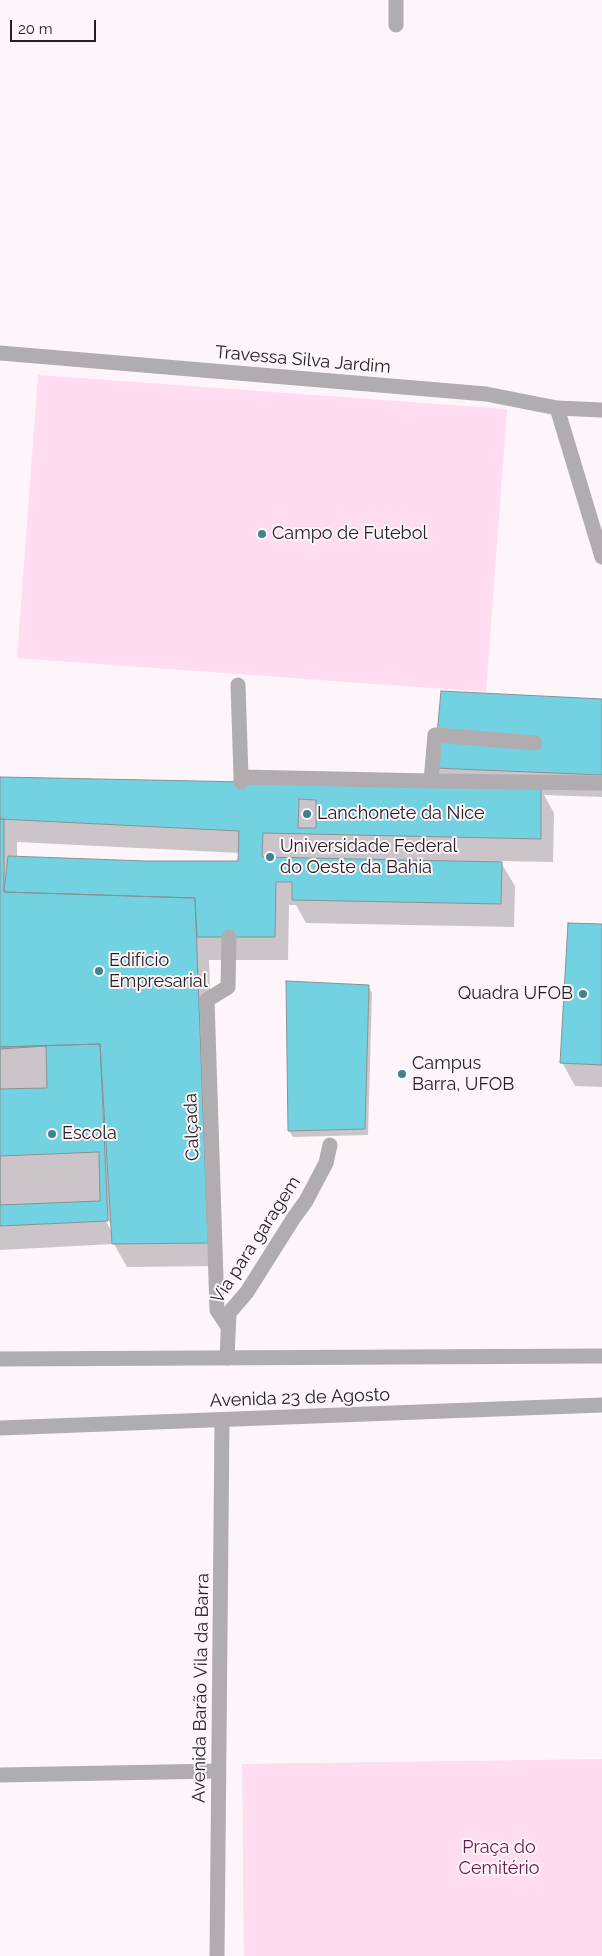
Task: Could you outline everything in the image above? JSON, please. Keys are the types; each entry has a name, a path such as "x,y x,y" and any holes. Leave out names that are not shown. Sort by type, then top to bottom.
{"street":[{"path":"396,0 396,24"},
{"name":"Travessa Silva Jardim","path":"0,353 486,394 557,408 602,410"},
{"path":"557,408 602,557"},
{"path":"238,686 241,780 602,783"},
{"path":"432,781 435,735 454,737 437,735"},
{"name":"Calçada","path":"227,1325 217,1310 207,1000 228,987 229,937"},
{"name":"Via para garagem","path":"227,1358 229,1313 247,1292 287,1227 306,1201 326,1163 330,1145"},
{"name":"Avenida 23 de Agosto","path":"0,1359 602,1356"},
{"name":"Avenida 23 de Agosto","path":"0,1428 602,1405"},
{"name":"Avenida Barão Vila da Barra","path":"217,1956 222,1420"},
{"path":"0,1776 219,1771"}],"green space":[{"name":"Campo de Futebol","path":"38,375 507,409 486,692 17,658"},
{"name":"Praça do Cemitério","path":"602,1759 602,1956 244,1956 242,1764"}],"building":[{"path":"441,691 602,699 602,775 434,768"},
{"name":"Universidade Federal do Oeste da Bahia","path":"0,777 541,788 541,839 263,833 262,857 502,862 501,904 292,900 292,882 276,882 275,937 197,937 195,898 4,892 8,856 146,861 238,861 239,831 0,819"},
{"name":"Lanchonete da Nice","path":"299,799 316,800 316,828 298,828"},
{"name":"Edifício Empresarial","path":"0,819 4,819 4,892 195,898 208,1243 112,1244 100,1044 0,1047"},
{"name":"Quadra UFOB","path":"568,923 602,924 602,1065 560,1063"},
{"path":"286,981 369,985 365,1129 288,1131"},
{"name":"Escola","path":"100,1044 108,1221 0,1226 0,1047"},
{"path":"46,1046 47,1088 0,1089 0,1049"},
{"path":"99,1152 100,1201 0,1205 0,1156"}],"place":[{"name":"Campo de Futebol","path":"262,534"},
{"name":"Lanchonete da Nice","path":"307,814"},
{"name":"Universidade Federal do Oeste da Bahia","path":"270,857"},
{"name":"Edifício Empresarial","path":"99,971"},
{"name":"Quadra UFOB","path":"583,994"},
{"name":"Campus Barra, UFOB","path":"402,1074"},
{"name":"Escola","path":"52,1134"}]}
